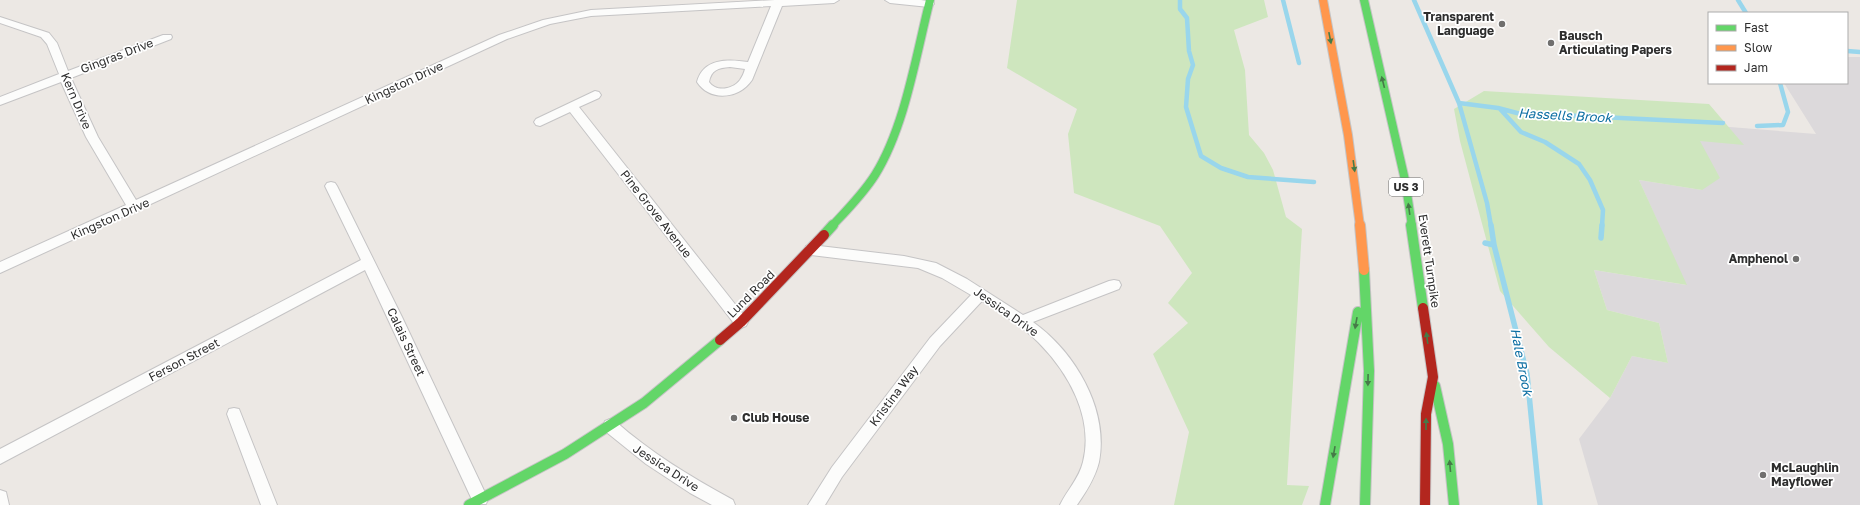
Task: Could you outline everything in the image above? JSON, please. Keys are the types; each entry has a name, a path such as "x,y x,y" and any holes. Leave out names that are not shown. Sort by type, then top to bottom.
{"main road":[{"path":"1323,0 1351,149 1364,271 1368,370 1365,505"},
{"name":"Everett Turnpike","path":"1364,0 1405,180 1433,376 1426,414 1425,505"},
{"name":"Lund Road","path":"475,502 565,454 610,426 678,376 741,322 811,250 866,186 881,164 900,116 929,2"},
{"path":"1325,505 1364,271"},
{"path":"1433,376 1448,444 1454,505"}],"street":[{"name":"Kingston Drive","path":"0,268 134,208 503,37 533,25 591,13 834,0"},
{"path":"890,0 929,2"},
{"path":"752,66 778,3"},
{"name":"Kern Drive","path":"0,20 45,35 52,43 75,102 92,137 134,208"},
{"name":"Gingras Drive","path":"0,101 167,37"},
{"path":"540,122 595,95"},
{"name":"Pine Grove Avenue","path":"572,106 741,322"},
{"name":"Calais Street","path":"331,186 367,263 395,317 475,502"},
{"name":"Jessica Drive","path":"811,250 917,263 947,274 1022,321 1043,338 1070,370 1087,401 1092,417 1094,434 1090,468 1083,484 1068,505"},
{"name":"Ferson Street","path":"0,457 367,263"},
{"path":"1022,321 1114,285"},
{"name":"Kristina Way","path":"816,505 837,472 935,342 980,294"},
{"path":"234,414 270,505"},
{"name":"Jessica Drive","path":"610,426 640,453 658,466 727,505"},
{"path":"0,497 1,505"}],"shaded area":[{"path":"1848,57 1860,57 1860,505 1598,505 1579,439 1610,398 1632,356 1668,363 1659,323 1607,310 1594,270 1686,285 1639,180 1702,190 1692,124 1816,134 1785,84 1848,84"}],"green space":[{"path":"1017,0 1264,0 1268,17 1234,30 1245,70 1249,135 1264,153 1273,170 1286,217 1302,229 1287,485 1309,486 1302,505 1174,505 1189,432 1153,354 1188,323 1168,303 1192,273 1160,226 1074,193 1068,134 1077,109 1007,68"},
{"path":"1484,91 1709,104 1744,145 1700,141 1720,178 1702,190 1639,180 1687,285 1594,270 1607,310 1659,323 1668,363 1632,356 1610,398 1549,347 1500,291 1460,141 1454,109"}],"waterway":[{"name":"Hassells Brook","path":"1180,0 1180,9 1187,18 1189,51 1193,65 1188,79 1186,107 1201,156 1221,168 1248,177 1314,182"},
{"path":"1283,0 1299,63"},
{"path":"1414,0 1459,103"},
{"path":"1738,0 1745,12"},
{"path":"1848,51 1860,52"},
{"name":"Hassells Brook","path":"1757,126 1783,125 1788,112 1780,84"},
{"name":"Hassells Brook","path":"1459,103 1498,108 1517,113 1723,123"},
{"name":"Hassells Brook","path":"1459,103 1487,203 1491,226"},
{"path":"1501,110 1521,132 1545,142 1579,164 1590,180 1603,210 1602,226"},
{"name":"Hassells Brook","path":"1491,225 1494,245"},
{"path":"1601,238 1602,225"},
{"path":"1485,243 1494,245"},
{"name":"Hale Brook","path":"1494,245 1527,374 1540,505"}],"traffic: fast":[{"path":"824,235 863,192 876,174 890,145 904,104 930,0"},
{"path":"1364,0 1405,180 1423,308"},
{"path":"1364,270 1369,371 1365,505"},
{"path":"1325,505 1358,312"},
{"path":"469,505 565,454 644,403 720,340"},
{"path":"1435,386 1448,444 1454,505"}],"traffic: slow":[{"path":"1323,0 1348,135 1364,270"}],"traffic: jam":[{"path":"720,340 741,322 824,235"},
{"path":"1423,308 1433,377 1426,414 1425,505"}],"place":[{"name":"Transparent Language","path":"1502,24"},
{"name":"Bausch Articulating Papers","path":"1551,43"},
{"name":"Amphenol","path":"1796,259"},
{"name":"Club House","path":"734,418"},
{"name":"McLaughlin Mayflower","path":"1763,475"}]}
